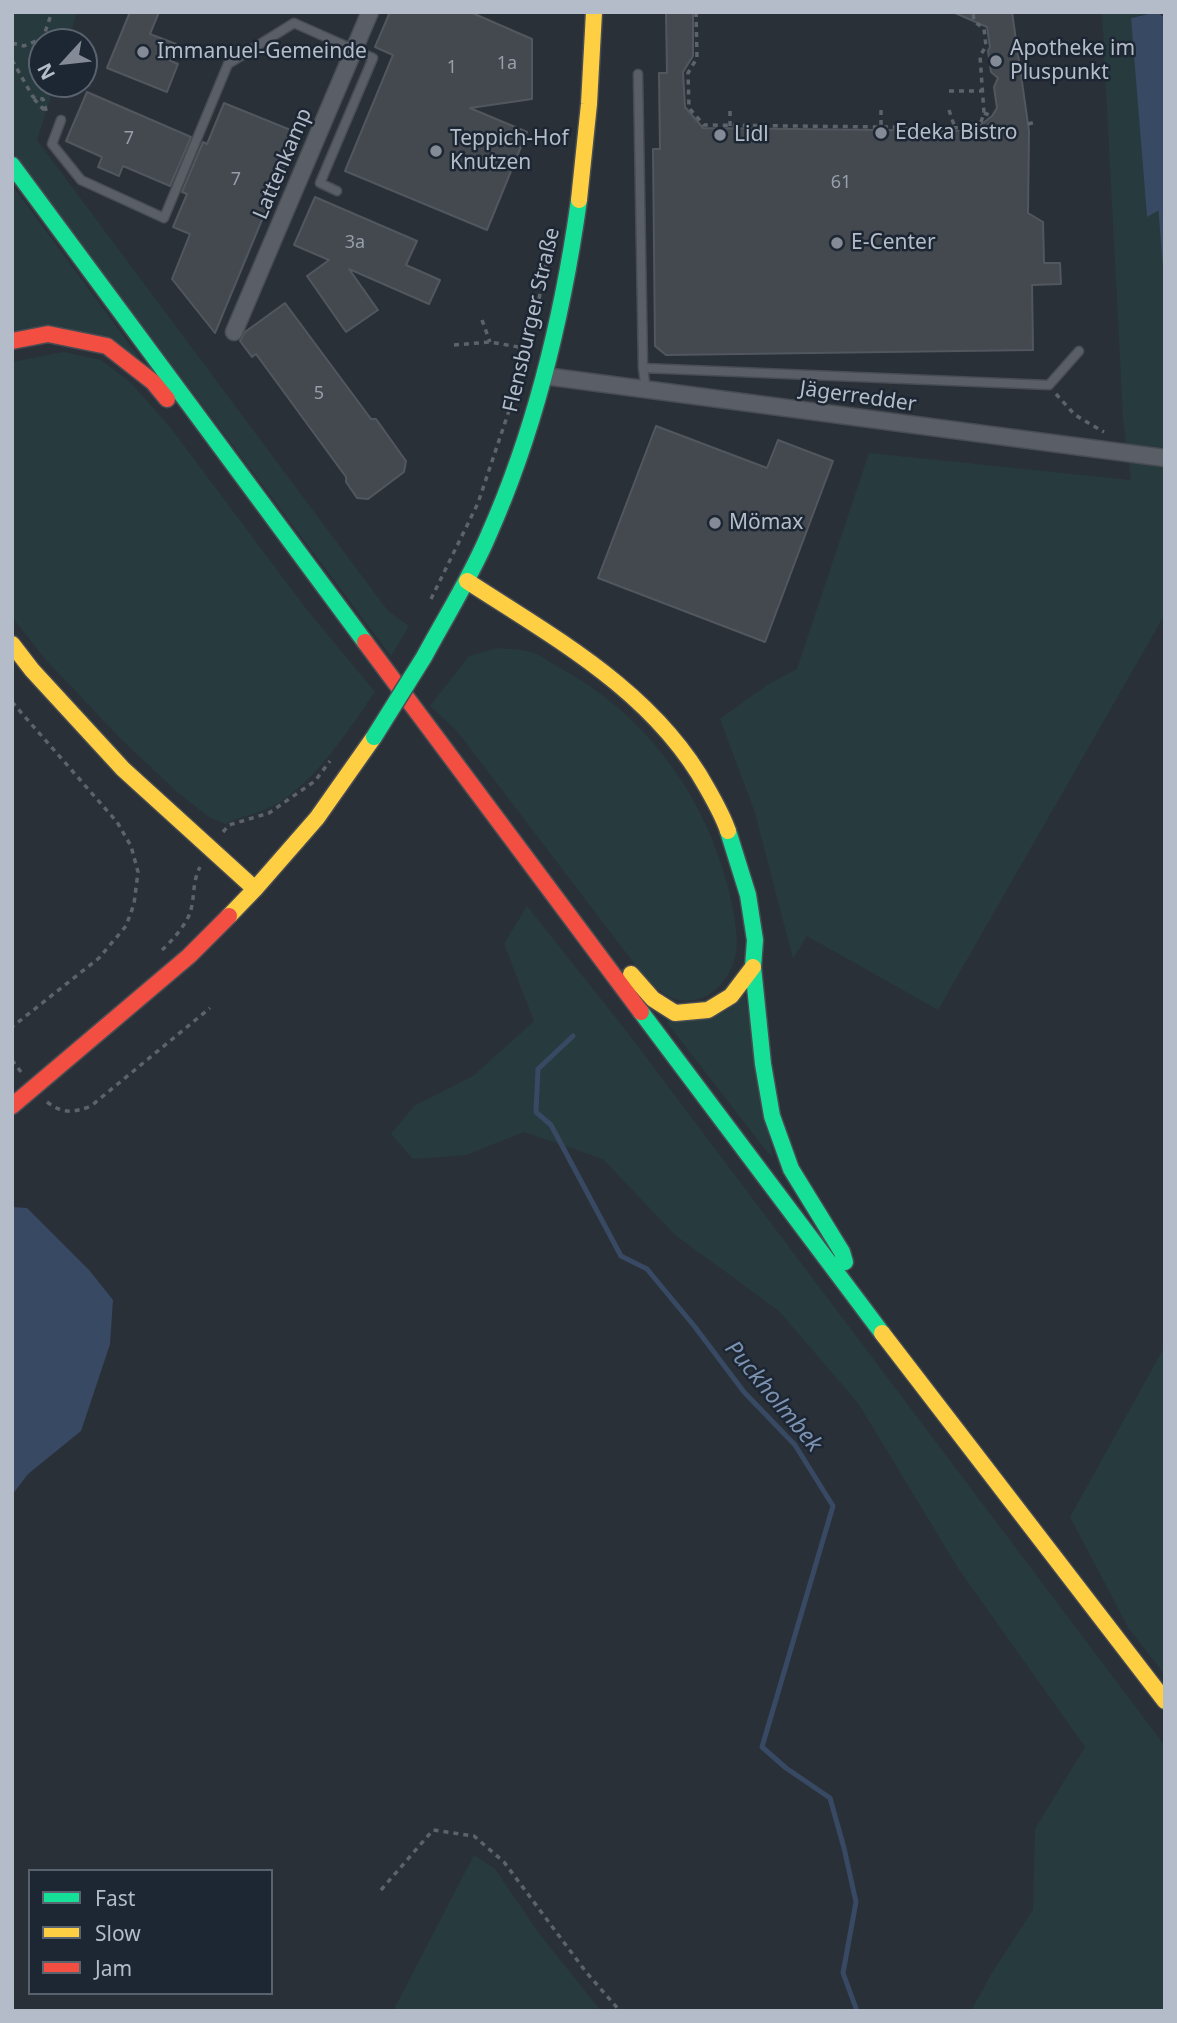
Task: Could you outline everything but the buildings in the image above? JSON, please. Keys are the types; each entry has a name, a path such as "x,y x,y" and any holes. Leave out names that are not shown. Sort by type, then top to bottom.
{"main road":[{"name":"Flensburger Straße","path":"28,1081 75,1054 189,956 255,889 317,818 374,737 467,581 517,462 545,376 574,242 582,190 594,12"},
{"path":"12,165 550,892 1165,1700"},
{"path":"12,341 48,334 107,346 153,383 221,468 243,479"},
{"path":"467,581 592,662 657,718 695,766 724,819 748,895 755,940 753,967 763,1064 772,1116 791,1169 842,1252 856,1297"},
{"path":"12,644 32,670 123,769 255,889"},
{"path":"550,892 575,908 653,999 675,1013 708,1010 731,996 753,967"},
{"path":"12,1106 28,1081"}],"street":[{"name":"Lattenkamp","path":"234,332 370,12"},
{"name":"Jägerredder","path":"545,376 1165,458"}],"lane":[{"path":"61,120 52,144 80,180 164,218 228,64 294,23 373,58 320,183 337,191"},
{"path":"638,74 643,368 646,390"},
{"path":"643,368 1049,385 1079,351"}],"path":[{"path":"12,43 23,46 43,38 52,12"},
{"path":"696,12 697,58 688,73 689,108 704,125 955,128 972,128 981,122 984,113 980,56 986,46 984,29 974,21 973,12"},
{"path":"12,60 28,88"},
{"path":"948,91 984,91"},
{"path":"33,97 43,99 47,114 40,105 33,97"},
{"path":"881,110 881,127"},
{"path":"949,110 955,128"},
{"path":"730,111 730,126"},
{"path":"984,113 992,116"},
{"path":"1028,124 1036,122"},
{"path":"427,608 478,503 530,349 551,239"},
{"path":"482,320 490,342"},
{"path":"454,345 490,342 530,349"},
{"path":"1049,385 1074,415 1108,434"},
{"path":"12,702 117,822 131,846 138,873 134,904 126,926 99,958 12,1027"},
{"path":"160,951 170,943 190,913 195,876 211,848 229,825 269,813 315,781 330,761"},
{"path":"18,1080 28,1081 48,1104 59,1110 75,1112 91,1106 209,1008"},
{"path":"381,1890 433,1830 474,1836 504,1862 586,1972 620,2011"}],"green space":[{"path":"12,12 77,12 72,28 28,28 28,98 50,98 37,140 388,611 409,626 391,656 12,152"},
{"path":"1102,12 1156,12 1132,17 1147,217 1165,207 1165,614 938,1010 807,936 793,959 755,813 720,719 767,685 797,669 869,453 1131,480 1123,418"},
{"path":"12,185 138,356 12,335"},
{"path":"63,352 101,360 130,382 170,427 304,606 375,692 344,736 308,779 280,802 266,809 225,824 209,817 177,792 121,739 46,660 12,617 12,362"},
{"path":"497,648 534,653 590,686 640,729 662,753 681,780 712,838 726,879 735,924 737,943 733,965 713,992 703,998 681,1000 666,995 646,979 457,731 430,706 469,656"},
{"path":"527,906 624,1028 1165,1746 1165,2011 971,2011 993,1971 1033,1910 1035,1829 1085,1747 958,1568 858,1403 779,1311 675,1235 603,1159 524,1132 466,1155 413,1159 391,1134 414,1106 473,1076 534,1021 504,944"},
{"path":"745,995 773,1158 668,1024"},
{"path":"1165,1346 1165,1675 1129,1629 1070,1517"},
{"path":"474,1855 495,1869 538,1932 601,2011 393,2011"}],"water":[{"path":"1157,12 1165,18 1165,207 1147,217 1131,18"},
{"path":"12,1207 27,1208 89,1270 113,1300 110,1344 81,1431 28,1474 12,1495"}],"waterway":[{"path":"1161,210 1165,263"},
{"name":"Puckholmbek","path":"573,1036 538,1069 536,1112 551,1125 621,1256 647,1269 744,1392 795,1445 833,1506 762,1747 786,1768 830,1798 856,1902 843,1973 857,2011"}],"traffic: fast":[{"path":"12,165 365,642"},
{"path":"424,657 482,550 521,453 556,328 579,200"},
{"path":"374,737 424,657"},
{"path":"728,831 748,895 755,940 753,967 763,1064 772,1116 791,1169 842,1252 845,1262"},
{"path":"641,1012 882,1333"}],"traffic: slow":[{"path":"579,200 589,104 594,12"},
{"path":"467,581 600,670 660,723 685,754 713,799 728,831"},
{"path":"12,644 32,670 123,769 255,889"},
{"path":"229,916 317,818 374,737"},
{"path":"631,974 653,999 675,1013 708,1010 731,996 753,967"},
{"path":"882,1333 1165,1701"}],"traffic: jam":[{"path":"12,341 48,334 107,346 153,382 167,399"},
{"path":"365,642 641,1012"},
{"path":"12,1106 189,956 229,916"}],"place":[{"name":"Immanuel-Gemeinde","path":"143,52"},
{"name":"Apotheke im Pluspunkt","path":"996,61"},
{"name":"Edeka Bistro","path":"881,133"},
{"name":"Lidl","path":"720,135"},
{"name":"Teppich-Hof Knutzen","path":"436,151"},
{"name":"E-Center","path":"837,243"},
{"name":"Mömax","path":"715,523"}]}
